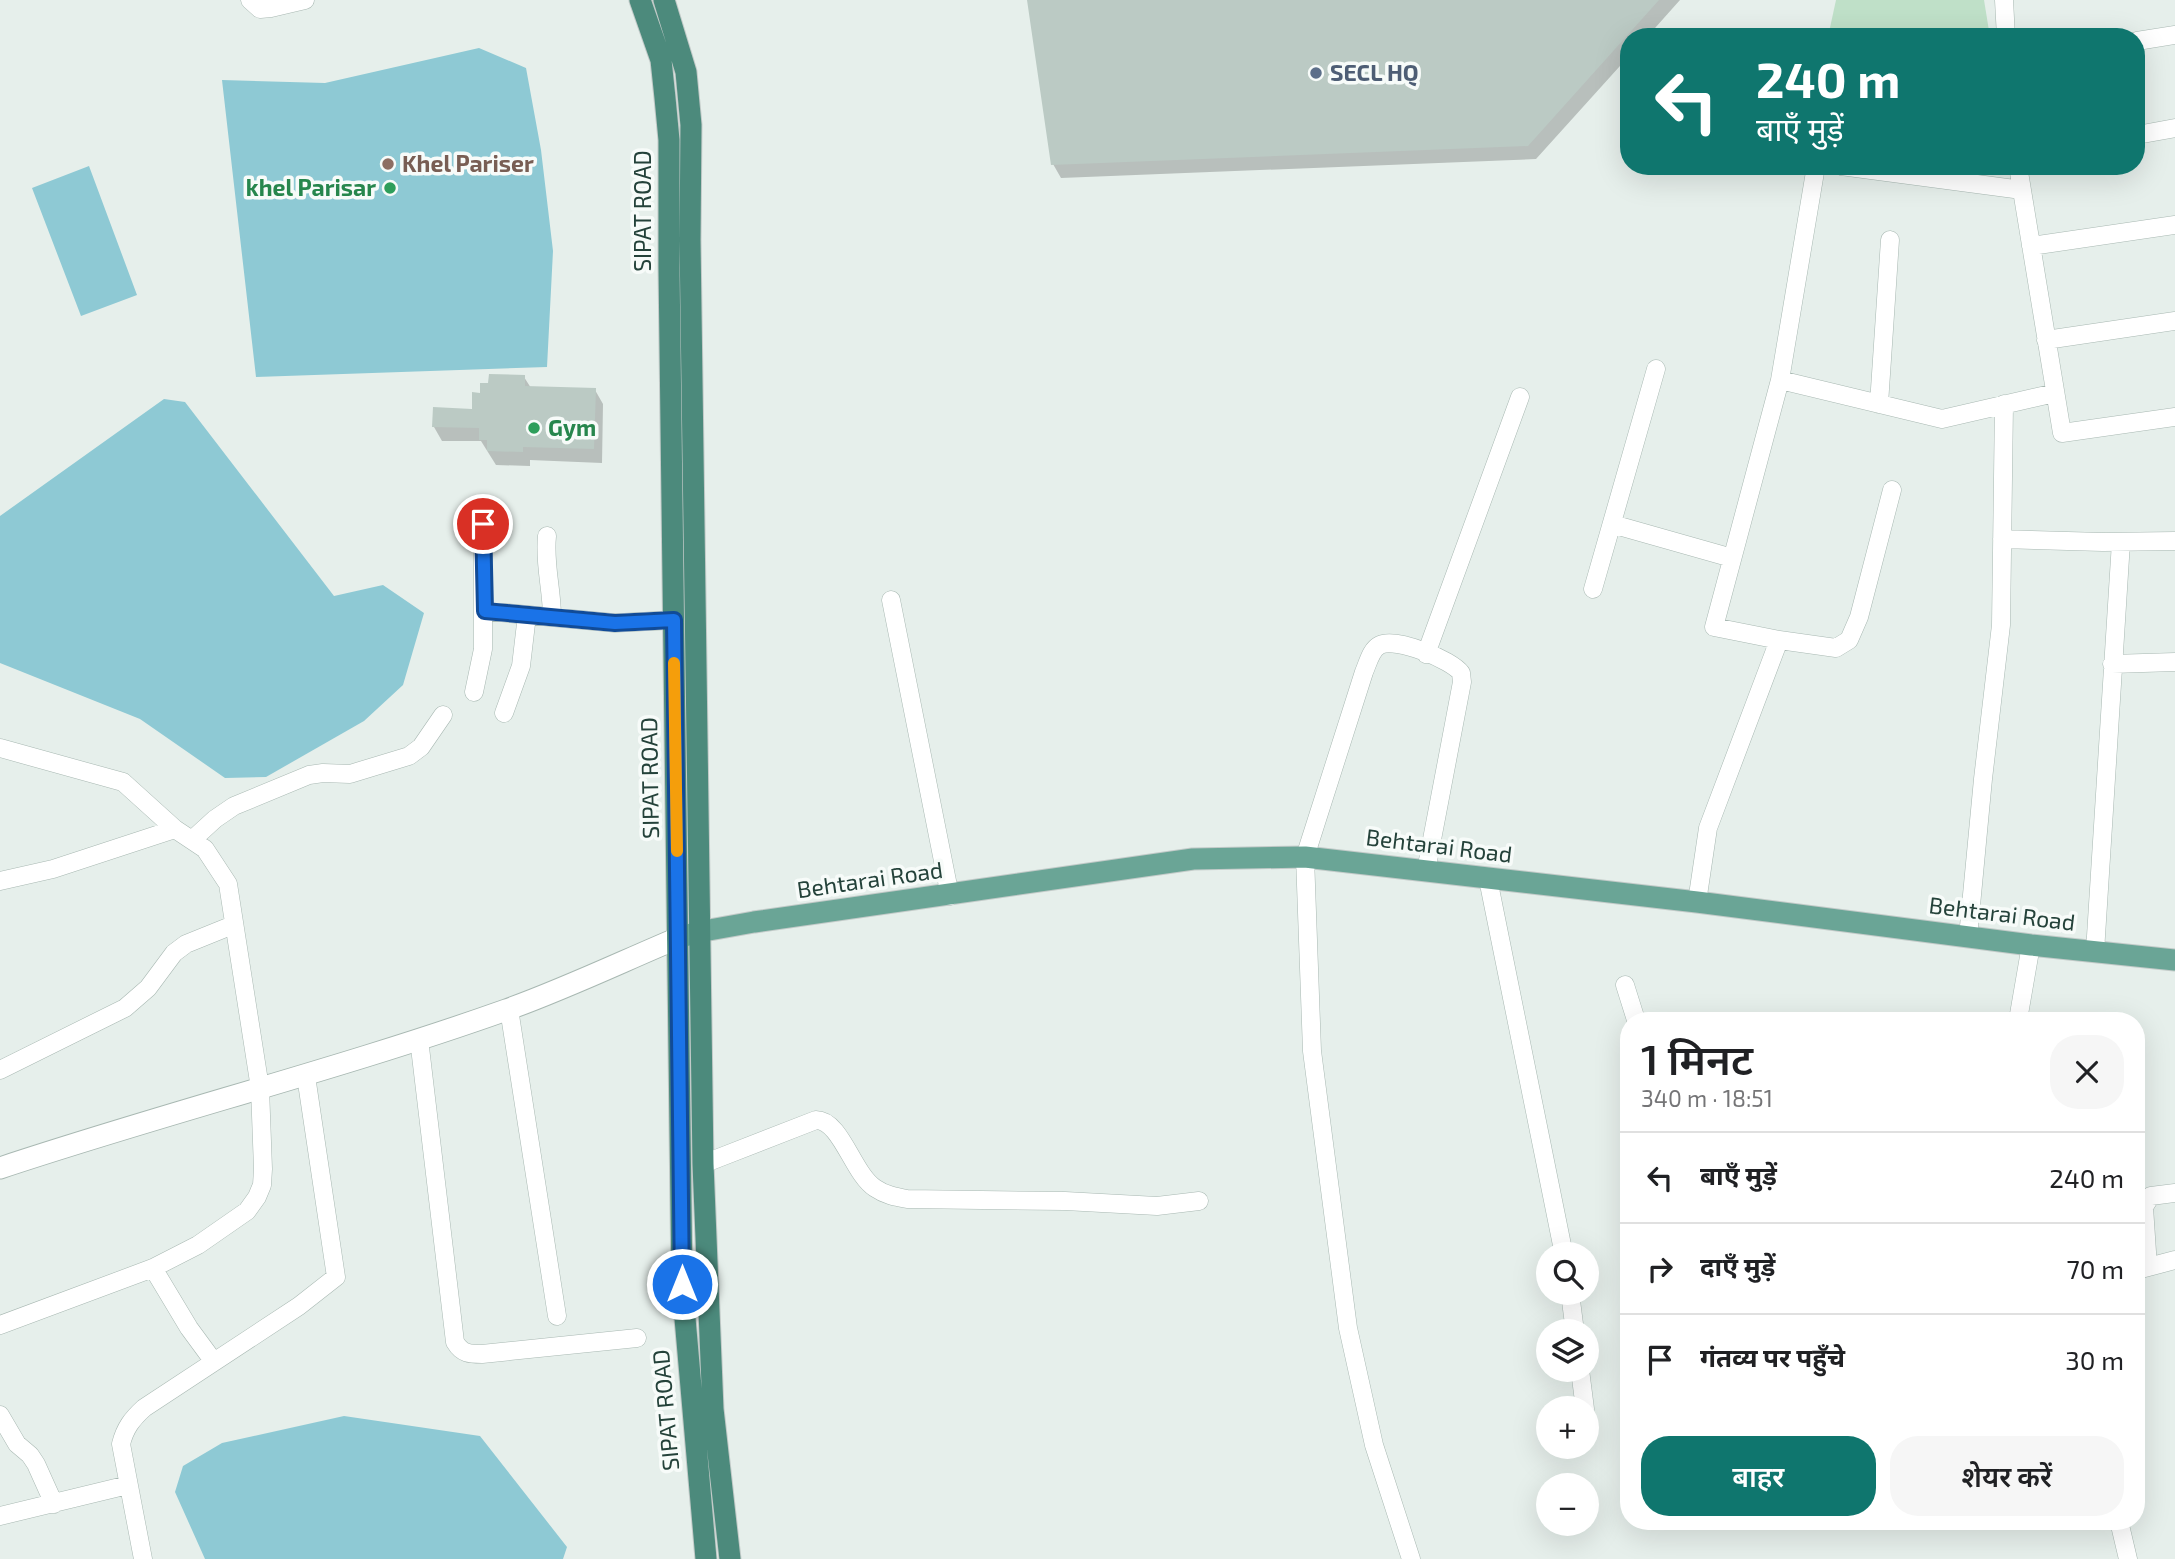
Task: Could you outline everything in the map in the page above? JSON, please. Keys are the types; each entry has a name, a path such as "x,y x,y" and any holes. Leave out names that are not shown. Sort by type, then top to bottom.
{"highway":[{"name":"SIPAT ROAD","path":"640,0 661,60 669,141 682,1284 706,1559"},
{"name":"SIPAT ROAD","path":"664,0 686,72 691,125 690,253 702,1164 713,1409 730,1559"}],"main road":[{"name":"Behtarai Road","path":"678,938 698,932 1193,859 1305,857 2175,960"}],"street":[{"path":"250,0 260,9 305,0"},
{"path":"2004,0 2006,28"},
{"path":"2145,40 2175,35"},
{"path":"2145,134 2175,128"},
{"path":"1814,175 1780,380 1714,627 1836,648 1849,640 1860,617 1892,491"},
{"path":"1909,175 2022,190"},
{"path":"2020,175 2062,433 2175,417"},
{"path":"2031,246 2175,225"},
{"path":"1879,404 1890,240"},
{"path":"2046,340 2175,321"},
{"path":"1593,589 1656,369"},
{"path":"1780,380 1942,419 2054,393"},
{"path":"1426,654 1520,397"},
{"path":"1968,937 2001,625 2004,404"},
{"path":"474,692 483,649 483,524"},
{"path":"1612,524 1732,558"},
{"path":"547,536 545,553 552,617"},
{"path":"2001,538 2175,541"},
{"path":"2095,952 2120,541"},
{"path":"891,600 950,896"},
{"path":"485,611 615,623 674,620"},
{"path":"504,713 521,666 527,615"},
{"path":"1697,902 1709,828 1779,640"},
{"path":"1411,1559 1374,1445 1348,1328 1312,1051 1305,857 1364,672 1374,650 1388,643 1403,644 1454,665 1461,673 1462,682 1426,872"},
{"path":"2112,664 2175,662"},
{"path":"192,840 234,806 309,775 350,775 409,756 421,747 443,715"},
{"path":"0,748 122,782 175,829 205,849 228,884 260,1088 263,1169 262,1185 247,1211 198,1245 153,1268 0,1325"},
{"path":"0,881 53,869 175,829"},
{"path":"1488,878 1561,1242"},
{"path":"0,1070 125,1008 148,988 174,953 186,944 233,925"},
{"path":"0,1168 108,1132 306,1076 509,1009 678,938"},
{"path":"2019,1012 2031,945"},
{"path":"1625,985 1633,1012"},
{"path":"509,1009 557,1316"},
{"path":"419,1039 455,1342 460,1349 467,1353 482,1354 637,1338"},
{"path":"143,1559 121,1444 124,1431 134,1418 299,1306 336,1277 306,1076"},
{"path":"702,1164 822,1120 834,1129 866,1180 892,1197 1157,1206 1199,1200"},
{"path":"2145,1205 2151,1196 2175,1193"},
{"path":"2145,1268 2175,1260"},
{"path":"153,1268 189,1328 214,1362"},
{"path":"0,1415 11,1436 36,1464 54,1504"},
{"path":"0,1517 128,1485"},
{"path":"2121,1530 2128,1559"}],"green space":[{"path":"1836,0 1984,0 1989,28 1830,28"}],"water":[{"name":"khel Parisar","path":"479,48 526,68 541,150 553,251 547,367 256,377 222,80 325,83"},
{"path":"89,166 137,295 81,316 32,188"},
{"path":"164,399 185,402 334,596 383,585 424,613 403,685 364,721 266,777 225,778 140,719 0,663 0,516"},
{"path":"344,1416 480,1436 567,1547 563,1559 205,1559 175,1492 183,1466 222,1443"}],"building":[{"name":"SECL HQ","path":"1027,0 1659,0 1634,28 1620,28 1620,43 1528,146 1051,165"},
{"path":"489,374 525,375 525,386 596,388 594,449 523,447 523,452 487,451 487,440 479,440 479,428 432,427 433,407 472,409 472,392 480,393 480,383 488,383"}],"slow traffic":[{"path":"674,663 677,851"}],"place":[{"name":"SECL HQ","path":"1316,73"},
{"name":"Khel Pariser","path":"388,164"},
{"name":"khel Parisar","path":"390,188"},
{"name":"Gym","path":"534,428"}],"route":[{"path":"483,524 485,611 615,623 674,620 682,1284"}]}
